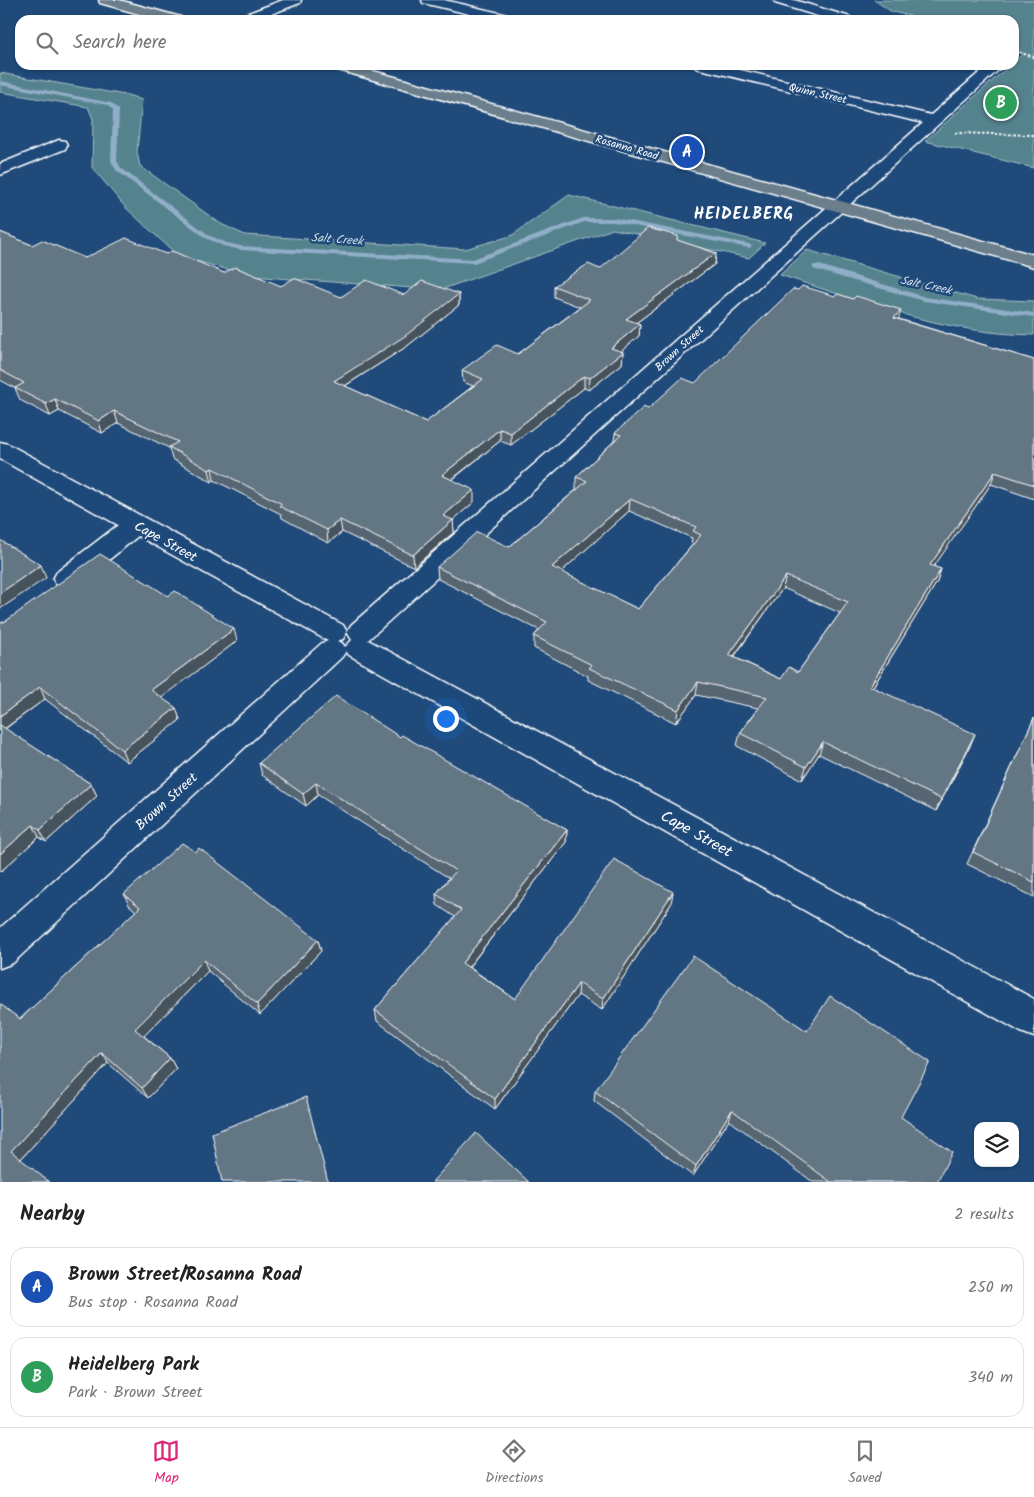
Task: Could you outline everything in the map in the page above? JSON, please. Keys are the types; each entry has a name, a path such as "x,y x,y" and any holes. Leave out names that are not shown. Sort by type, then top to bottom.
{"highway":[{"path":"105,0 158,15"},
{"name":"Rosanna Road","path":"354,70 1034,260"}],"street":[{"path":"256,15 295,0"},
{"path":"428,0 491,15"},
{"path":"780,0 829,15"},
{"name":"Quinn Street","path":"720,70 931,124"},
{"name":"Brown Street","path":"0,951 346,640 991,70"},
{"path":"0,170 59,145"},
{"name":"Cape Street","path":"0,449 1034,1019"},
{"path":"46,593 92,561 136,524"}],"path":[{"path":"1019,52 1034,57"},
{"path":"931,124 958,133 1034,135"}],"green space":[{"path":"874,0 1034,0 1034,168 925,141 1004,70 1019,70 1019,57 1023,53 1019,52 1019,15 906,15 892,12"},
{"path":"0,73 131,96 142,100 137,152 140,166 221,224 245,235 465,249 511,236 569,195 765,243 749,258 613,229 440,290 251,276 178,256 125,207 92,167 93,119 88,107 0,92"},
{"path":"807,250 977,299 1034,301 1034,335 1001,333 937,323 874,306 780,275"}],"building":[{"path":"648,228 678,236 677,240 716,253 626,319 640,324 611,348 623,352 590,378 584,376 511,433 500,429 442,475 474,490 443,516 453,520 413,555 340,520 327,530 279,506 282,504 212,468 209,470 169,447 178,442 114,411 99,421 55,399 46,404 15,388 24,383 0,370 0,232 32,245 42,240 85,258 126,238 166,254 172,251 224,273 235,267 281,286 294,278 341,297 366,280 404,295 422,281 459,294 405,336 334,381 426,422 483,379 462,370 497,345 518,354 590,300 554,286 588,264 600,269"},
{"path":"802,286 835,296 838,294 853,299 856,296 901,310 894,318 1034,360 1034,485 995,472 930,565 941,569 870,686 975,734 941,799 823,742 806,767 740,733 767,697 698,682 678,710 589,668 592,665 534,636 547,622 437,567 477,532 509,547 587,481 576,477 621,435 615,433 644,407 648,409 682,378 695,383 793,289 798,290","holes":["630,499 696,527 693,531 701,535 638,609 552,567","786,576 848,602 798,672 789,667 781,679 729,655"]},
{"path":"0,540 41,565 0,593"},
{"path":"100,554 168,596 175,591 234,629 151,690 176,708 122,750 40,687 0,716 0,623 6,621"},
{"path":"336,696 400,737 402,735 567,830 462,963 515,999 614,859 673,892 603,999 579,983 495,1099 375,1010 461,910 436,894 456,871 316,783 303,794 259,763"},
{"path":"1034,718 1034,882 973,852"},
{"path":"0,725 91,784 40,830 33,825 0,854"},
{"path":"182,843 196,852 199,848 318,940 257,1004 204,960 135,1029 170,1058 142,1088 102,1053 11,1151 49,1182 0,1182 0,1004 20,1019 140,907 124,894"},
{"path":"693,956 807,1031 830,996 930,1062 901,1117 952,1152 937,1182 831,1182 732,1110 696,1166 595,1091"},
{"path":"306,1097 328,1182 222,1182 212,1133"},
{"path":"476,1133 529,1182 432,1182"}],"waterway":[{"name":"Salt Creek","path":"0,83 109,104 116,110 114,161 118,169 208,237 225,245 241,248 474,261 583,220 614,220 749,246"},
{"name":"Salt Creek","path":"816,267 924,299 1034,315"}],"place":[{"name":"Heidelberg Park","path":"1001,103"},
{"name":"Brown Street/Rosanna Road","path":"687,152"}],"district":[{"name":"HEIDELBERG","path":"744,213"}]}
